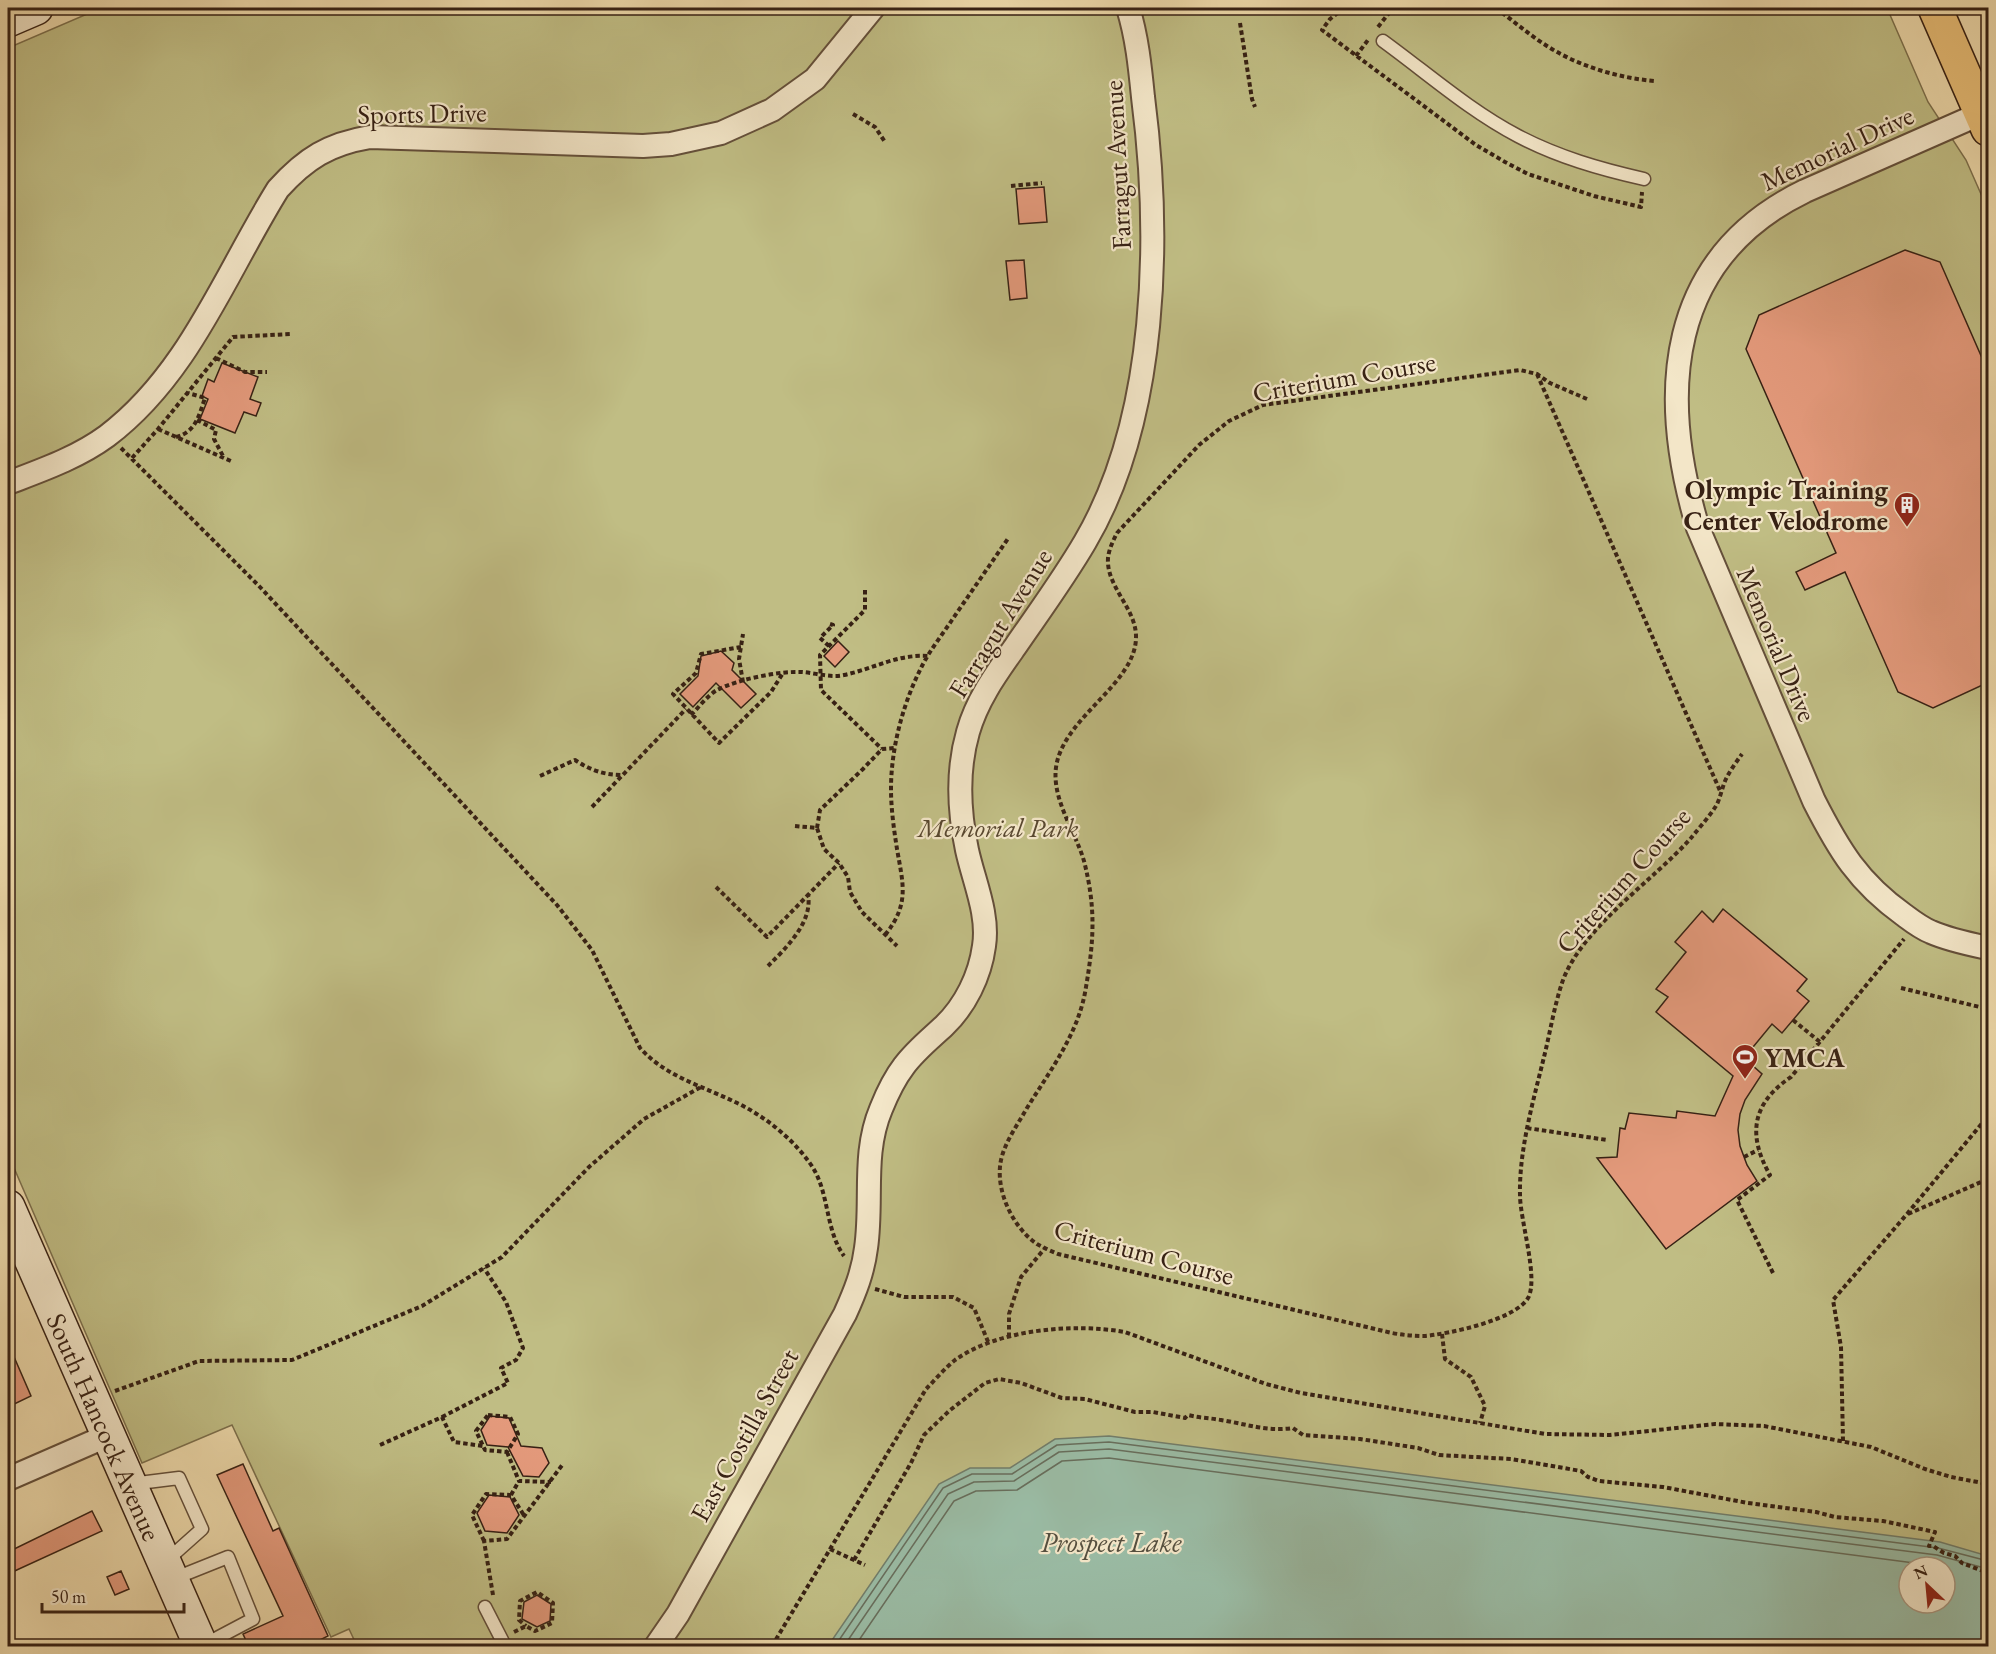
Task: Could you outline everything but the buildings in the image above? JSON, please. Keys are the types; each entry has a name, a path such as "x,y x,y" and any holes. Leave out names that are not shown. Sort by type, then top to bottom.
{"main road":[{"path":"8,20 36,8"},
{"path":"1935,8 1985,121"},
{"name":"South Hancock Avenue","path":"9,1217 93,1399 202,1647"}],"street":[{"name":"Sports Drive","path":"8,483 69,459 107,436 134,412 173,366 206,318 278,189 291,174 330,147 370,137 643,147 671,144 721,133 772,110 815,79 873,8"},
{"name":"Farragut Avenue","path":"867,1245 869,1158 873,1132 880,1110 905,1064 962,1005 974,982 984,944 985,925 967,852 961,808 960,770 968,729 987,688 1087,539 1106,499 1125,447 1134,409 1143,362 1150,288 1151,193 1149,145 1136,34 1128,8"},
{"name":"Memorial Drive","path":"1985,121 1805,191 1783,201 1762,215 1742,233 1724,255 1696,300 1678,356 1676,383 1681,458 1698,528 1814,801 1846,860 1882,899 1916,924 1955,941 1989,948"},
{"name":"East Costilla Street","path":"656,1647 678,1614 839,1324 856,1291 867,1245"},
{"path":"8,1479 109,1435"}],"lane":[{"path":"1383,41 1475,109 1518,136 1585,164 1644,179"},
{"path":"130,1484 179,1478 202,1529 168,1571"},
{"path":"168,1571 228,1557 253,1619 202,1647"},
{"path":"492,1606 508,1639"}],"path":[{"path":"1496,8 1545,45 1578,62 1618,75 1654,81"},
{"path":"1240,23 1251,99 1255,107"},
{"path":"853,114 875,128 885,142"},
{"path":"1011,186 1042,183"},
{"path":"132,458 233,338 290,334"},
{"path":"216,358 245,372 267,372"},
{"name":"Criterium Course","path":"1587,399 1550,383 1537,374 1520,370 1263,405 1229,421 1200,445 1117,533 1108,558 1114,581 1136,625 1133,655 1126,668 1071,731 1062,746 1057,763 1056,778 1062,805 1083,859 1094,913 1086,988 1074,1031 1011,1134 1002,1158 1000,1174 1002,1190 1015,1221 1025,1233 1058,1254 1392,1333 1409,1336 1442,1334 1513,1312 1530,1296 1531,1271 1521,1216 1520,1193 1527,1128 1561,986 1573,960 1598,929 1690,839 1715,807 1722,794 1726,778 1742,754"},
{"path":"1537,374 1722,794"},
{"path":"175,438 190,431 197,420 205,398 188,393"},
{"path":"197,420 216,430 214,438 224,458"},
{"path":"158,429 233,462"},
{"path":"107,436 260,586 557,905 592,950 640,1048 650,1060 665,1070 737,1103 768,1122 809,1161 818,1177 832,1230 840,1250 851,1266 862,1273 875,1289 904,1297 953,1297 974,1308 989,1344"},
{"path":"885,935 895,923 902,905 904,885 891,790 895,748 909,694 928,656 1010,537"},
{"path":"864,590 865,610 820,655 821,690 882,749"},
{"path":"829,646 820,638 833,625 830,624"},
{"path":"743,634 739,659 743,682"},
{"path":"741,647 701,654 696,673 673,694 719,743 771,692 783,673"},
{"path":"691,715 716,690 743,682 783,673 802,672 840,676 897,658 911,655 928,656"},
{"path":"592,807 686,709"},
{"path":"895,748 882,749 820,810 817,828 824,849 839,863 848,877 850,892 862,912 897,946"},
{"path":"540,776 575,760 600,773 622,775"},
{"path":"795,826 817,828"},
{"path":"716,887 767,937 839,863"},
{"path":"768,966 794,940 810,904 808,895"},
{"path":"1773,1273 1737,1200 1770,1175 1758,1150 1756,1120 1768,1096 1791,1077 1916,924"},
{"path":"1901,988 1989,1009"},
{"path":"1793,1020 1820,1042"},
{"path":"93,1399 199,1361 292,1360 422,1306 502,1257 589,1167 644,1119 701,1087"},
{"path":"1843,1441 1841,1347 1833,1300 1989,1116"},
{"path":"1527,1128 1607,1140"},
{"path":"1744,1157 1758,1150"},
{"path":"1907,1214 1989,1179"},
{"path":"1009,1338 1009,1314 1021,1277 1046,1248"},
{"path":"380,1445 442,1417 508,1383 501,1368 516,1360 523,1348 506,1302 484,1268"},
{"path":"771,1647 926,1389 956,1360 989,1344 1009,1338 1067,1328 1101,1328 1125,1332 1266,1384 1301,1393 1545,1434 1610,1435 1715,1424 1764,1426 1871,1447 1942,1474 1989,1484"},
{"path":"1442,1334 1445,1359 1471,1377 1485,1406 1480,1423"},
{"path":"854,1560 911,1463 924,1435 949,1411 985,1383 999,1379 1021,1383 1062,1398 1085,1399 1135,1412 1153,1412 1185,1418 1188,1415 1205,1420 1218,1420 1276,1431 1293,1428 1303,1435 1372,1441 1418,1448 1439,1455 1511,1459 1581,1471 1588,1477 1599,1480 1663,1487 1835,1517 1882,1521 1935,1532 1929,1546 1955,1556 1962,1563 1989,1573"},
{"path":"488,1415 510,1417 518,1434 507,1452 485,1450 476,1431 488,1415"},
{"path":"442,1417 454,1442 483,1446"},
{"path":"507,1452 519,1481"},
{"path":"484,1541 507,1539 563,1464"},
{"path":"519,1481 551,1482"},
{"path":"511,1495 519,1481"},
{"path":"492,1606 493,1595 484,1541 471,1515 486,1494 511,1495"},
{"path":"511,1495 525,1517"},
{"path":"830,1549 865,1565"},
{"path":"537,1592 553,1603 552,1623 535,1631 526,1626 519,1620 520,1600 537,1592"},
{"path":"507,1624 508,1639"},
{"path":"508,1639 526,1626"}],"green space":[{"name":"Memorial Park","path":"101,8 1887,8 1928,102 1966,160 1988,210 1988,1646 357,1646 349,1629 331,1637 232,1425 142,1463 8,1154 8,48"}],"water":[{"name":"Prospect Lake","path":"1109,1436 1940,1542 1988,1556 1988,1646 828,1646 939,1484 970,1468 1010,1468 1055,1439"}],"place":[{"name":"Olympic Training Center Velodrome","path":"1907,528"},
{"name":"YMCA","path":"1745,1080"}]}
